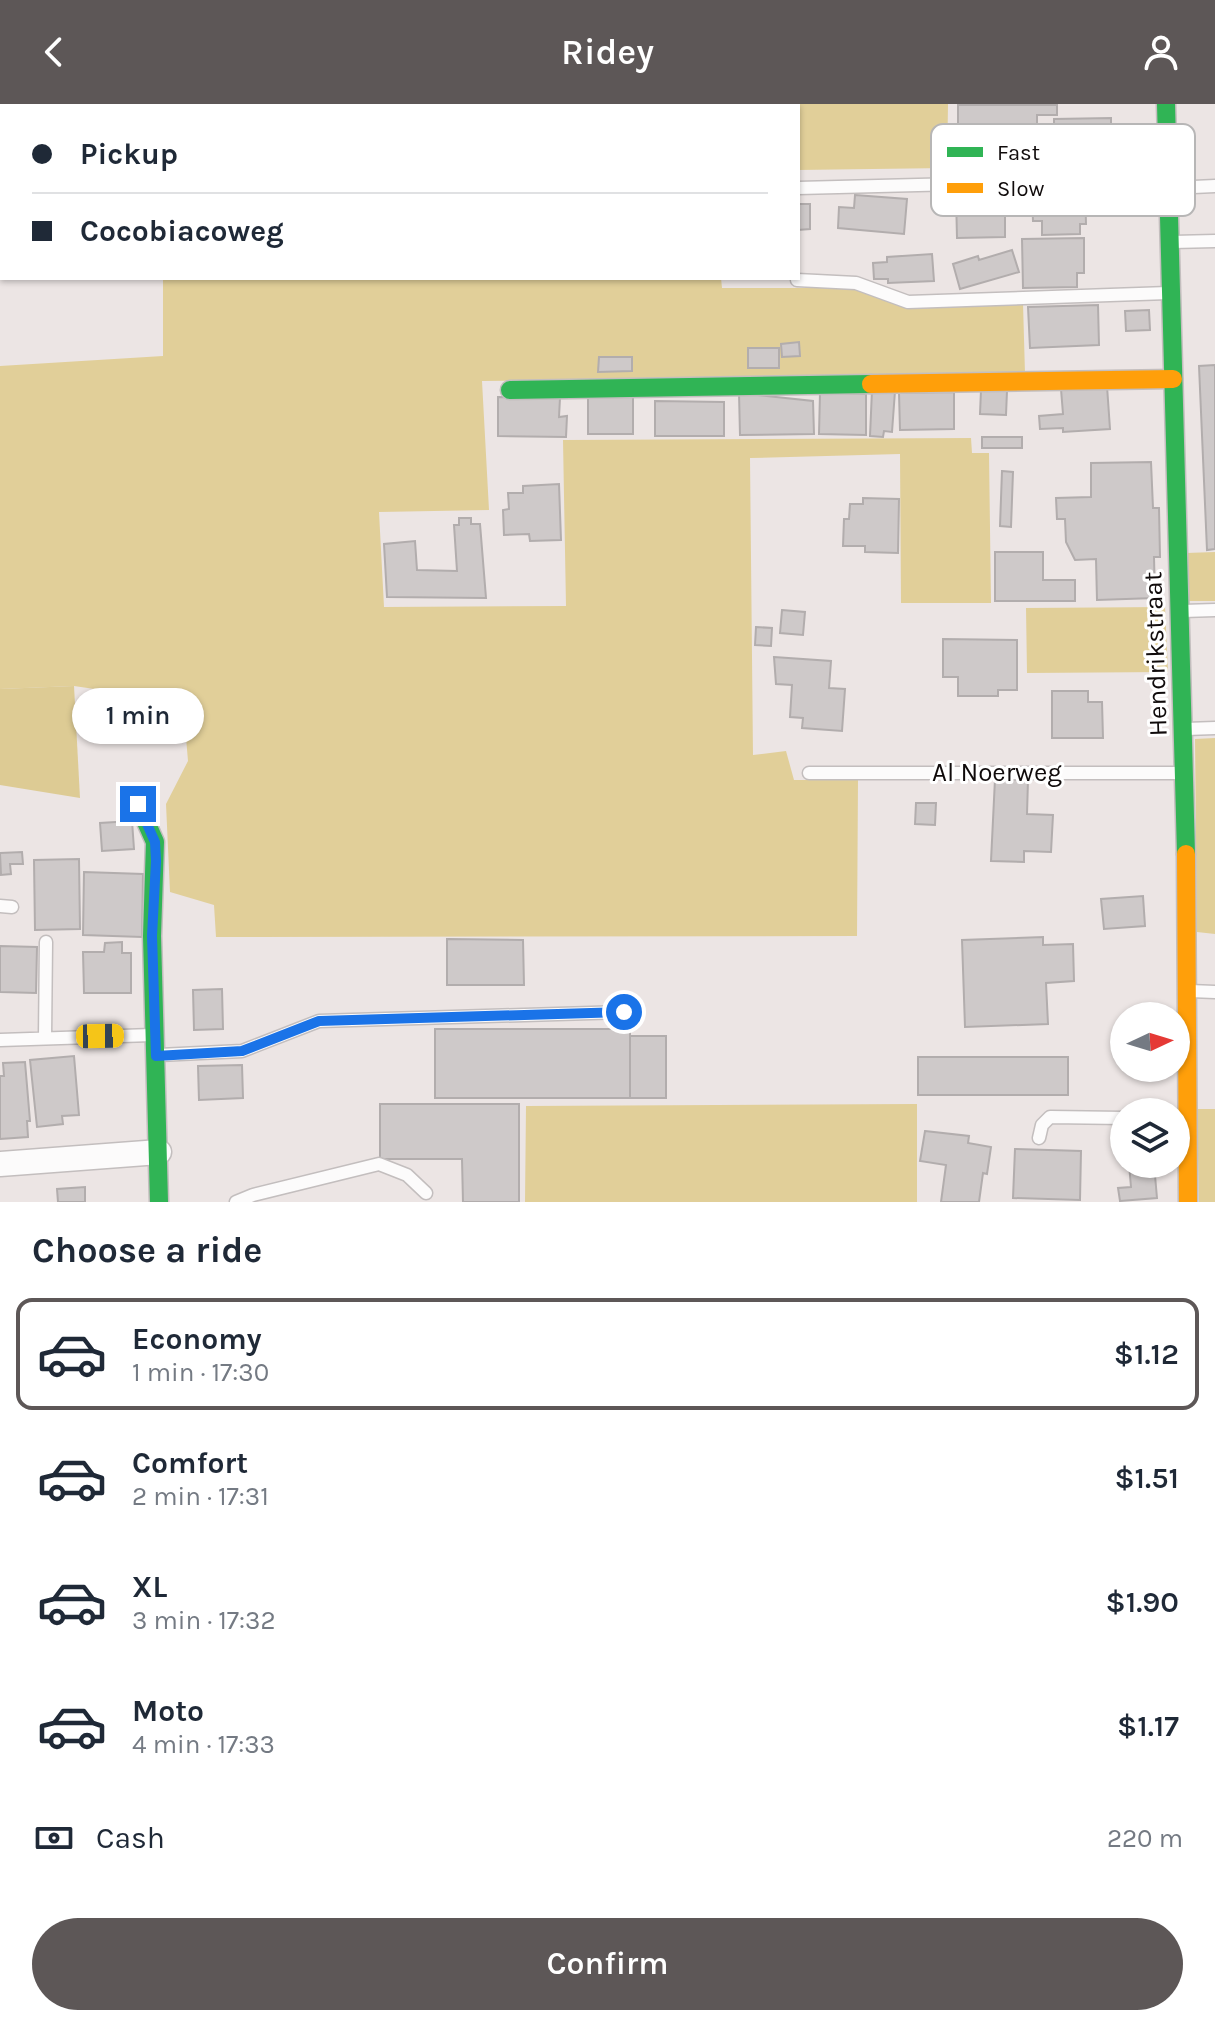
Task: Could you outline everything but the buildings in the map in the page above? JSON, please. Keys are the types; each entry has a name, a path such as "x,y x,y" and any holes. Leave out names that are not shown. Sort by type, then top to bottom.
{"street":[{"name":"Hendrikstraat","path":"1166,104 1167,124"},
{"name":"Hendrikstraat","path":"1169,216 1185,773 1187,991 1183,1098"},
{"path":"510,390 1173,379"},
{"path":"138,804 155,842 152,936 159,1202"},
{"path":"0,1164 159,1152"},
{"name":"Hendrikstraat","path":"1186,1178 1188,1202"}],"lane":[{"path":"1195,185 1215,186"},
{"path":"800,188 931,186"},
{"path":"1170,242 1215,241"},
{"path":"797,280 856,283 908,302 1171,293"},
{"path":"1180,611 1215,610"},
{"path":"1184,729 1215,728"},
{"name":"Al Noerweg","path":"809,773 1185,773"},
{"path":"45,1038 46,942"},
{"path":"1187,991 1215,992"},
{"path":"156,1056 242,1051 319,1021 624,1012"},
{"path":"0,1040 155,1035"},
{"path":"1039,1138 1042,1125 1050,1117 1110,1118"},
{"path":"236,1202 379,1164 407,1175 426,1193"}],"shaded area":[{"path":"800,104 948,104 948,124 931,124 931,168 800,170"},
{"path":"163,280 721,280 722,288 857,288 906,307 1023,303 1025,374 482,381 489,510 379,512 384,607 566,606 563,440 971,438 972,453 989,453 991,603 901,603 900,454 750,458 753,755 786,751 794,780 858,780 857,936 216,937 214,905 170,892 166,804 188,761 183,702 74,686 0,689 0,366 163,356"},
{"path":"1215,552 1215,601 1188,601 1186,553"},
{"path":"1165,607 1168,672 1027,673 1026,608"},
{"path":"74,686 80,798 0,785 0,689"},
{"path":"1215,738 1215,934 1197,932 1195,739"},
{"path":"917,1104 917,1202 525,1202 526,1106"},
{"path":"1197,1109 1215,1109 1215,1202 1199,1202"}],"traffic: fast":[{"path":"1166,104 1167,124"},
{"path":"1169,216 1186,854"},
{"path":"510,390 871,384"},
{"path":"138,804 155,842 152,936 159,1202"}],"traffic: slow":[{"path":"871,384 1173,379"},
{"path":"1186,854 1188,1202"}],"route":[{"path":"138,804 155,842 152,936 156,1056 242,1051 319,1021 624,1012"}]}
